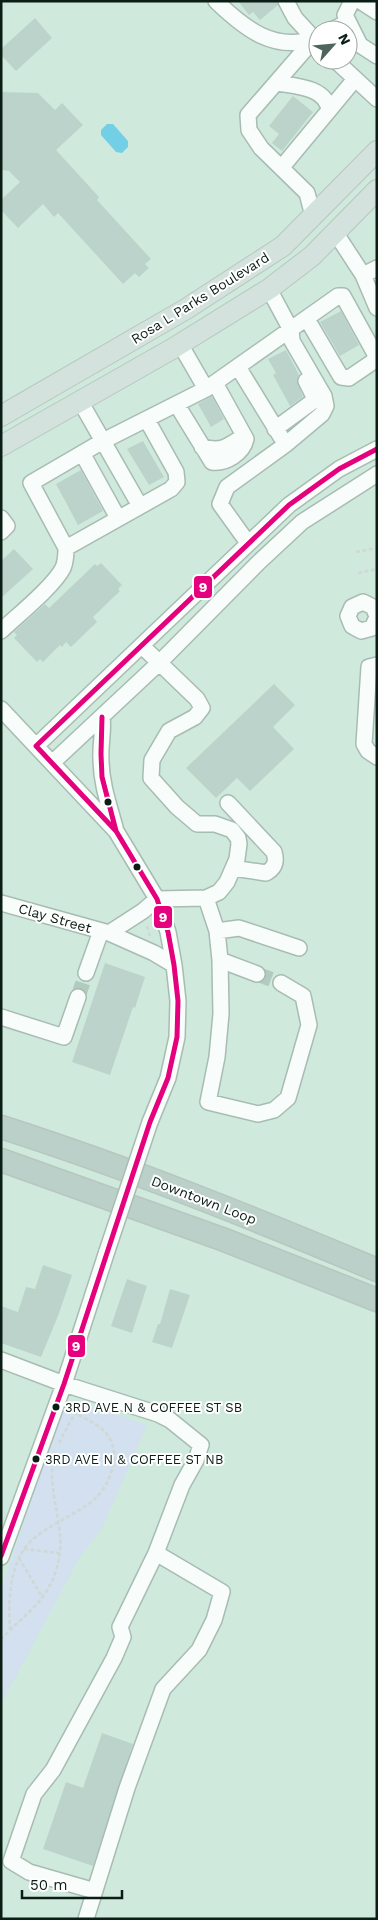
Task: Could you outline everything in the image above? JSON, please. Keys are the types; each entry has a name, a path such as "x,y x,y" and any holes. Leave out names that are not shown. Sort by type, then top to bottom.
{"highway":[{"name":"Downtown Loop","path":"1,1127 47,1141 223,1206 377,1270"},
{"path":"1,1160 222,1239 377,1300"}],"main road":[{"name":"Rosa L Parks Boulevard","path":"1,416 189,307 283,246 377,151"},
{"name":"Rosa L Parks Boulevard","path":"1,446 180,344 268,289 312,256 373,195"},
{"path":"80,401 90,380 136,352 189,307"}],"street":[{"path":"216,1 254,32 268,40 292,44 308,41"},
{"path":"286,1 295,18 308,31"},
{"path":"347,20 345,15 352,1"},
{"path":"360,1 377,12"},
{"path":"358,41 360,45 377,56"},
{"path":"308,50 248,114 249,130 262,148 307,192 313,216"},
{"path":"346,70 377,99"},
{"path":"282,168 355,79"},
{"path":"277,83 311,90 323,97 328,103 329,110"},
{"path":"335,232 363,275 377,308"},
{"path":"363,275 377,268"},
{"path":"248,543 220,504 227,488 285,445 322,414 326,406 324,396 292,341 292,330 268,289"},
{"path":"1,630 57,578 66,558 66,548 31,483 103,442 177,405 210,386 338,296 343,296 375,354 374,361 349,378 341,377 307,319"},
{"path":"177,405 212,462 217,463 240,452 246,439 180,344"},
{"path":"276,429 312,402 314,397 302,374 303,360"},
{"path":"238,367 285,445"},
{"path":"80,401 140,506"},
{"path":"66,548 171,488 176,482 176,472 147,420"},
{"path":"36,746 289,505 340,470 377,449"},
{"path":"82,454 118,518"},
{"path":"52,763 160,662 259,562 302,522 377,474"},
{"path":"1,518 7,526 1,532"},
{"path":"142,646 198,699 202,708 195,717 169,731 152,760 151,778 177,807 197,824 214,824 232,830 238,838 239,844 237,859 227,882 219,892 206,898 157,899"},
{"path":"377,665 369,667 364,740 368,751 377,757"},
{"path":"1,709 116,831 148,881 157,899 168,932 178,1001 177,1037 168,1078 150,1122 64,1384 1,1557"},
{"path":"102,717 104,727 100,758 103,785 116,831"},
{"path":"228,803 274,852 276,860 274,866 266,873 233,868"},
{"path":"206,898 217,931 220,960 218,1048 208,1102 258,1114 274,1110 288,1098 309,1025 303,996 281,983"},
{"name":"Clay Street","path":"105,932 142,911 157,899"},
{"name":"Clay Street","path":"2,905 105,932 154,953 174,965"},
{"path":"217,931 239,928 299,948"},
{"path":"86,973 105,932"},
{"path":"220,960 257,974"},
{"path":"1,1017 64,1037 78,997"},
{"path":"1,1360 64,1384 158,1414 170,1420 201,1445 196,1460 182,1485 156,1553 120,1626 123,1637 114,1658 53,1770 34,1794 10,1861 29,1872 95,1891"},
{"path":"86,1919 127,1788 163,1689 199,1650 214,1620 222,1592 156,1553"}],"path":[{"path":"356,552 377,548"},
{"path":"358,573 377,569"},
{"path":"1,1640 30,1612 42,1597 56,1569 60,1536 52,1486 53,1460 62,1437 82,1404 87,1391"},
{"path":"10,1630 9,1598 19,1558 24,1549 38,1535 85,1507 102,1492 114,1464 113,1446 105,1431 75,1414"},
{"path":"24,1549 59,1553"},
{"path":"19,1558 42,1597"}],"shaded area":[{"path":"74,1402 83,1403 147,1425 103,1526 77,1562 1,1704 1,1591 60,1415 67,1406"}],"water":[{"path":"107,124 113,124 128,141 128,147 122,153 116,152 101,135 101,130"}],"building":[{"path":"238,1 277,1 278,5 260,20 253,12 249,15"},
{"path":"35,18 52,38 16,71 1,55 1,49"},
{"path":"1,92 38,93 55,110 62,103 83,125 56,150 99,197 97,200 151,259 145,264 149,268 139,277 135,273 123,284 58,213 54,217 43,204 18,228 1,210 1,200 20,182 9,171 1,170"},
{"path":"293,96 313,112 282,151 272,143 279,134 269,126"},
{"path":"341,311 359,345 340,356 320,322"},
{"path":"286,350 299,375 297,381 303,397 290,406 273,375 276,373 268,359"},
{"path":"212,396 224,419 211,427 198,404"},
{"path":"143,441 164,477 149,485 127,449"},
{"path":"81,470 103,511 78,525 56,484"},
{"path":"14,549 33,569 1,598 1,561"},
{"path":"101,563 122,585 118,589 120,591 93,617 97,622 71,647 66,642 62,647 60,645 43,662 40,659 37,662 14,638 17,635 14,632 45,604 49,608 95,564 97,566"},
{"path":"274,684 295,705 273,727 294,749 250,791 237,778 216,798 186,768"},
{"path":"105,963 145,977 110,1075 72,1062"},
{"path":"43,1265 72,1275 41,1357 1,1343 1,1306 18,1312 26,1287 35,1289"},
{"path":"127,1279 147,1286 132,1333 111,1326"},
{"path":"170,1289 190,1295 172,1348 152,1342 158,1324 160,1324"},
{"path":"102,1733 133,1744 93,1866 43,1849 66,1782 83,1788"}],"tunnel":[{"path":"78,997 86,973"},
{"path":"257,974 281,983"}],"transit line":[{"name":"9","path":"1,1556 64,1384 150,1122 168,1078 177,1037 178,1001 174,965 168,932 157,899 116,831 36,746 289,505 339,469 377,449"},
{"name":"9","path":"102,717 102,777 116,831"}],"place":[{"name":"3RD AVE N & COFFEE ST SB","path":"56,1407"},
{"name":"3RD AVE N & COFFEE ST NB","path":"36,1459"}]}
